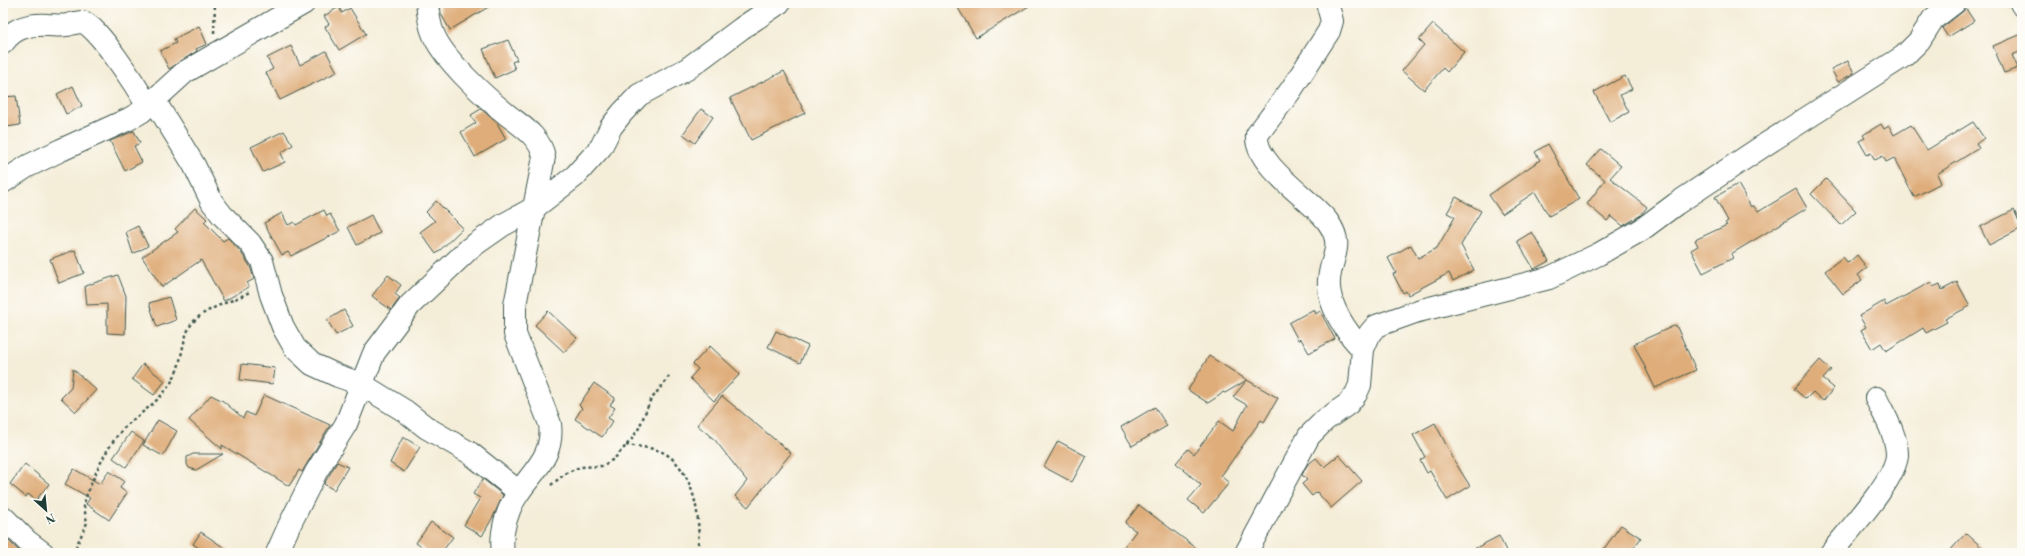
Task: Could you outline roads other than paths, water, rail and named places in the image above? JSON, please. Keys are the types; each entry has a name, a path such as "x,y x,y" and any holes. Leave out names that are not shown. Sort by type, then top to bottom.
{"street":[{"path":"3,182 41,160 129,119 185,72 304,3"},
{"path":"427,3 433,34 457,67 504,112 534,136 542,147 543,166 515,305 516,334 550,424 552,436 549,447 541,464 519,492 510,507 501,541 503,553"},
{"path":"277,553 316,472 346,424 374,353 410,305 470,248 503,225 534,208 575,176 601,147 611,127 639,94 687,69 779,3"},
{"path":"1246,553 1309,436 1325,420 1348,404 1356,394 1360,385 1363,349 1370,333 1376,326 1390,319 1548,278 1599,254 1640,230 1763,146 1904,56 1919,41 1933,19 1954,3"},
{"path":"1328,6 1332,20 1328,31 1291,90 1257,135 1256,142 1272,168 1328,222 1337,242 1337,252 1329,279 1329,289 1334,306 1348,332 1363,349"},
{"path":"6,34 26,25 65,25 82,22 87,25 110,49 151,102 194,165 212,202 222,215 250,243 262,261 271,295 283,327 295,348 312,364 338,376 362,384 405,411 427,428 470,453 519,492"},
{"path":"1831,553 1883,487 1895,467 1897,455 1895,443 1876,398"},
{"path":"3,517 27,541 43,553"}]}
